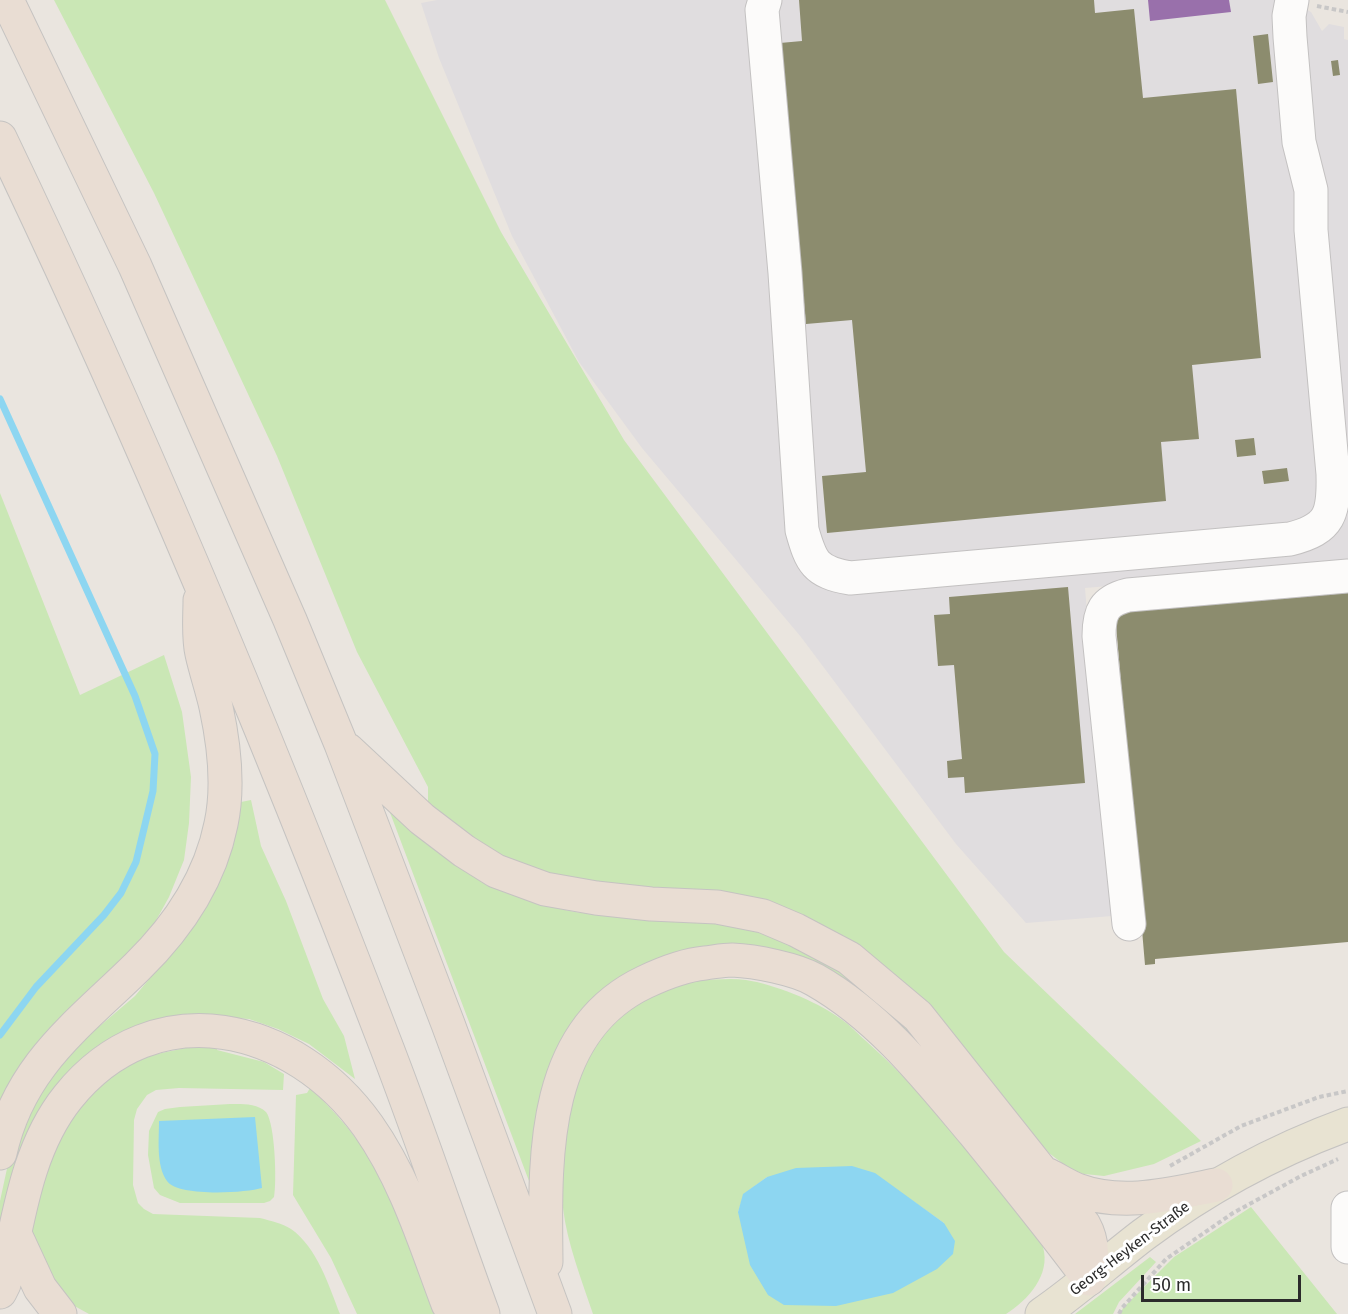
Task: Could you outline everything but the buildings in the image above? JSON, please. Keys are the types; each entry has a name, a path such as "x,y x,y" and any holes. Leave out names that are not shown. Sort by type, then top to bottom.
{"highway":[{"path":"7,0 135,266 280,598 341,744 551,1300"},
{"path":"0,138 141,441 257,717 386,1045 483,1314"},
{"path":"0,1153 17,1102 36,1070 62,1039 138,966 168,933 197,888 217,842 224,801 223,761 216,708 201,652 200,583"},
{"path":"341,744 422,819 496,871 545,889 596,898 651,904 717,907 763,916 796,930 849,958 918,1016 1089,1233 1092,1249 1089,1279"},
{"path":"551,1300 545,1172 549,1135 560,1082 576,1047 595,1017 628,990 662,974 692,964 731,960 772,965 814,979 848,1002 879,1028 931,1082 1049,1226 1089,1279"},
{"path":"0,1292 4,1284 27,1182 46,1133 68,1097 101,1065 136,1044 174,1032 210,1031 247,1037 297,1058 349,1103 368,1125 399,1179 448,1304 456,1314"},
{"path":"1044,1173 1077,1190 1127,1199 1163,1196 1216,1185"},
{"path":"15,1234 40,1288 60,1314"}],"main road":[{"name":"Georg-Heyken-Straße","path":"1042,1314 1144,1234 1216,1185 1274,1154 1348,1124"}],"lane":[{"path":"765,0 762,10 785,273 802,530 808,551 818,566 831,575 850,578 1268,542 1290,539 1317,530 1325,521 1331,509 1333,490 1311,230 1294,191 1299,142 1290,16 1301,3"},
{"path":"1129,924 1100,636 1099,621 1105,607 1115,598 1128,595 1348,576"},
{"path":"1348,1208 1348,1247"}],"path":[{"path":"1301,3 1348,12"},
{"path":"1167,1167 1241,1126 1319,1097 1348,1091"},
{"path":"1119,1314 1166,1258 1233,1213 1301,1176 1348,1155"}],"shaded area":[{"path":"437,0 1291,0 1311,12 1322,31 1329,24 1344,27 1344,39 1348,40 1348,566 1085,588 1112,916 1026,923 956,844 801,637 642,448 579,362 512,236 439,58 421,3"}],"green space":[{"path":"54,0 385,0 501,232 624,440 1004,952 1201,1141 1154,1164 1104,1176 1075,1173 1049,1153 959,1048 836,936 524,874 428,808 428,787 357,652 277,456 154,193"},
{"path":"0,493 80,695 164,655 182,712 191,777 189,823 184,860 169,897 143,944 0,1114"},
{"path":"236,798 241,802 251,800 261,846 286,901 323,999 344,1036 355,1079 309,1044 278,1029 249,1019 219,1017 110,1047 0,1245 0,1201 11,1150 28,1105 83,1035 101,1025 135,996 191,929"},
{"path":"386,802 458,865 504,892 542,905 575,912 677,919 730,926 770,935 846,972 910,1028 1056,1206 786,963 610,989 535,1180 529,1181"},
{"path":"700,980 746,980 769,985 818,1005 842,1019 922,1096 1027,1220 1040,1240 1045,1257 1044,1267 1036,1286 1022,1302 1006,1314 593,1314 568,1235 561,1184 563,1133 574,1082 597,1038 622,1012 666,990","holes":["767,1177 910,1199 944,1223 738,1212 744,1194"]},
{"path":"218,1046 217,1050 264,1062 284,1074 283,1090 179,1088 156,1090 147,1095 137,1109 134,1120 133,1185 138,1203 153,1214 260,1218 288,1227 300,1237 315,1256 340,1314 89,1314 69,1303 53,1286 34,1243 32,1226 34,1202 65,1123 96,1085 138,1058 190,1047"},
{"path":"310,1088 347,1127 368,1155 386,1186 406,1229 437,1314 357,1314 331,1258 293,1195 296,1095 307,1093"},
{"path":"230,1104 258,1107 266,1112 269,1118 275,1153 274,1197 264,1203 180,1203 160,1195 154,1188 148,1155 149,1131 158,1112 180,1107"},
{"path":"1251,1207 1337,1314 1120,1314 1123,1308 1174,1257"},
{"path":"1150,1257 1156,1262 1119,1302 1113,1314 1075,1314"}],"water":[{"path":"255,1117 262,1188 227,1192 197,1192 184,1190 167,1181 161,1168 159,1121"},
{"path":"852,1166 875,1173 944,1223 955,1241 953,1254 937,1269 893,1293 836,1306 784,1305 768,1295 750,1265 738,1212 743,1194 767,1177 796,1168"}],"waterway":[{"path":"0,399 135,696 155,754 153,791 136,862 121,893 104,915 36,987 0,1035"}]}
